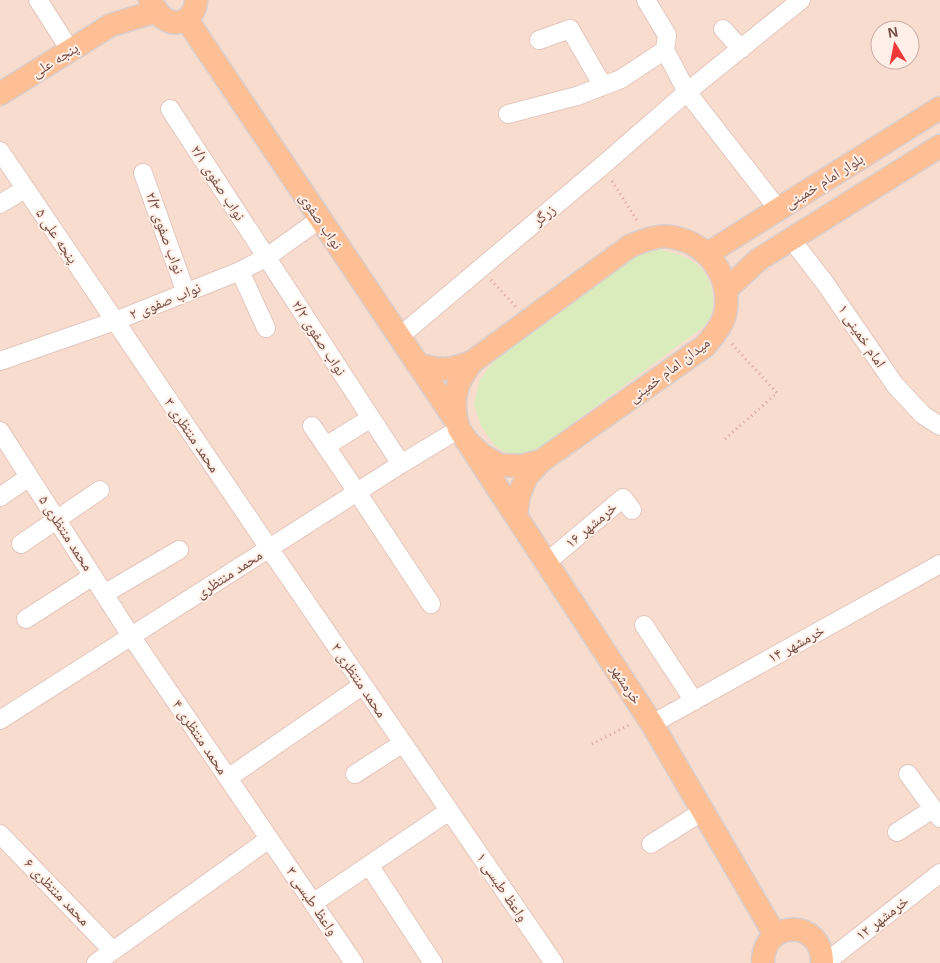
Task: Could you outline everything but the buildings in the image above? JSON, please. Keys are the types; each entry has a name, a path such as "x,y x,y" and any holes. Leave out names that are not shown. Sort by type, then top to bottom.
{"main road":[{"path":"111,25 134,0"},
{"path":"111,25 154,6 161,17 167,21 174,22 180,22 191,10"},
{"name":"نواب صفوی","path":"191,10 320,219 461,430"},
{"name":"پنجه علی","path":"0,94 111,25"},
{"name":"بلوار امام خمینی","path":"707,254 940,108"},
{"path":"726,290 758,260 940,146"},
{"name":"میدان امام خمینی","path":"670,237 690,242 707,254 720,270 726,290 726,310 718,330 705,346 541,461 521,466 500,464 482,455 461,430 454,401 460,380 472,362 630,246 649,238 670,237"},
{"path":"417,364 435,370 454,369 472,362"},
{"name":"خرمشهر","path":"461,430 650,720 775,935"},
{"path":"516,515 518,495 527,476 541,461"},
{"path":"763,963 763,952 768,942 784,930 794,929 804,931 813,937 819,945 823,963"}],"street":[{"path":"38,0 70,50"},
{"path":"646,0 667,34 665,50 687,92 778,209"},
{"name":"زرگر","path":"399,337 687,92 801,0"},
{"path":"539,40 570,29 603,86"},
{"path":"723,30 741,49"},
{"path":"508,114 577,96 621,79 665,50"},
{"name":"نواب صفوی ۲/۱","path":"170,109 267,257"},
{"name":"پنجه علی ۵","path":"0,152 115,321"},
{"name":"نواب صفوی ۲/۳","path":"143,173 186,292"},
{"path":"0,204 25,189"},
{"name":"نواب صفوی ۲","path":"0,361 115,321 240,271 267,257 320,219"},
{"name":"امام خمینی ۱","path":"791,239 825,283 895,385 923,415 940,426"},
{"name":"نواب صفوی ۲/۲","path":"267,257 401,464"},
{"path":"240,271 266,328"},
{"name":"محمد منتظری ۳","path":"115,321 269,548"},
{"path":"326,446 371,418"},
{"path":"312,426 358,492 431,604"},
{"name":"محمد منتظری","path":"0,720 401,464 461,430"},
{"name":"محمد منتظری ۵","path":"0,431 132,636"},
{"path":"0,497 30,477"},
{"path":"21,544 100,490"},
{"name":"خرمشهر ۱۶","path":"547,562 623,498 632,510"},
{"name":"محمد منتظری ۲","path":"269,548 450,811"},
{"path":"104,594 179,550"},
{"name":"خرمشهر ۱۴","path":"650,720 694,701 940,564"},
{"path":"26,619 93,576"},
{"path":"644,624 694,701"},
{"name":"محمد منتظری ۴","path":"132,636 270,839"},
{"path":"228,778 363,685"},
{"path":"356,774 403,743"},
{"path":"897,832 936,814 908,774"},
{"path":"651,844 703,810"},
{"path":"313,903 450,811"},
{"name":"واعظ طبسی ۱","path":"450,811 548,961"},
{"name":"محمد منتظری ۶","path":"0,834 113,951"},
{"path":"96,963 270,839"},
{"name":"واعظ طبسی ۳","path":"270,839 354,963"},
{"path":"369,865 433,963"},
{"name":"خرمشهر ۱۲","path":"823,963 940,873"}],"path":[{"path":"602,166 649,238"},
{"path":"481,268 528,321"},
{"path":"718,330 777,394 725,439"},
{"path":"592,744 650,720"}],"shaded area":[{"path":"0,0 940,0 940,963 0,963"}],"green space":[{"path":"660,250 677,254 689,260 699,266 708,278 711,285 713,307 706,325 534,452 510,455 495,446 481,426 474,404 480,379 499,355 639,253"}]}
